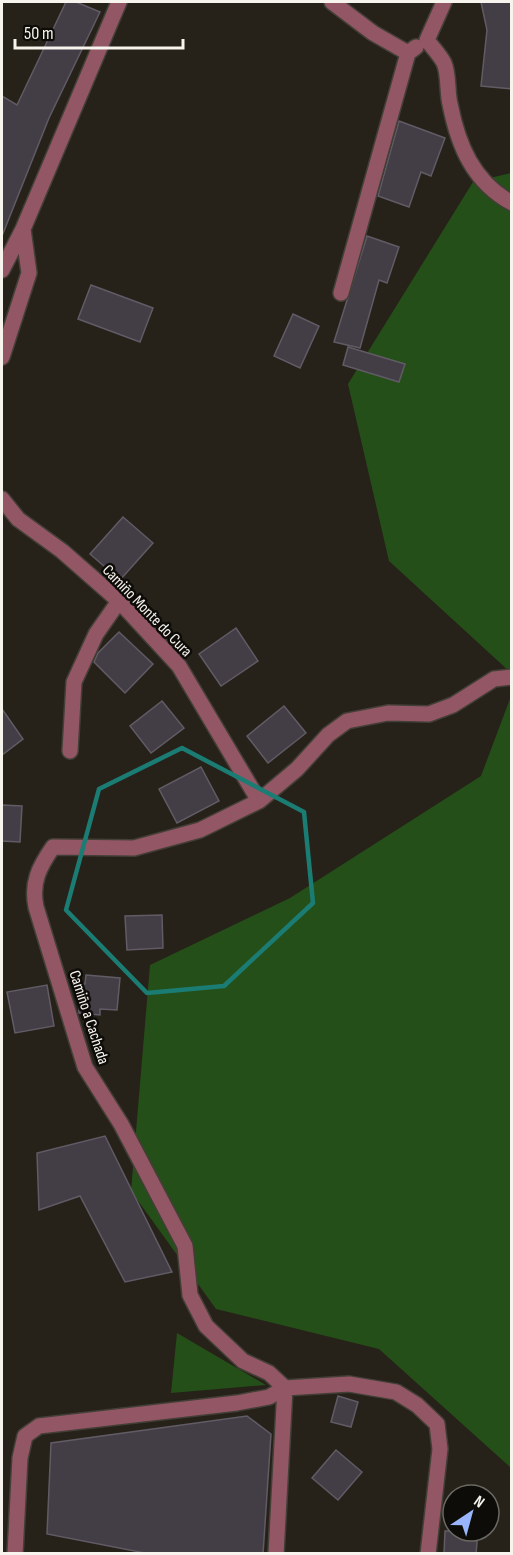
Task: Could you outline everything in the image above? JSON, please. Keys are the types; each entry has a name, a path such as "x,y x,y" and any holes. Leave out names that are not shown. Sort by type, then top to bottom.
{"street":[{"path":"2,270 23,229 119,2"},
{"path":"332,2 373,33 408,53"},
{"path":"341,293 408,53 427,40 444,2"},
{"path":"427,40 444,63 450,104 461,146 472,170 502,198 512,203"},
{"path":"2,357 29,273 23,229"},
{"name":"Camiño Monte do Cura","path":"2,499 18,519 62,551 119,601 179,666 259,801"},
{"path":"70,751 74,682 96,634 119,601"},
{"path":"259,801 297,769 328,735 347,721 387,713 429,714 453,705 494,679 512,677"},
{"name":"Camiño a Cachada","path":"259,801 200,830 134,848 53,847 39,867 33,892 86,1067 121,1124 185,1246 189,1295 206,1326 243,1361 270,1373 285,1388"},
{"path":"15,1554 20,1458 25,1436 39,1426 237,1403 269,1397 285,1388 349,1384 396,1392 417,1405 436,1424 440,1449 428,1554"},
{"path":"276,1554 285,1388"}],"highlighted area":[{"path":"182,748 304,812 313,903 224,986 147,993 66,910 99,789"}],"green space":[{"path":"511,173 511,673 389,561 348,384 473,182"},
{"path":"511,696 511,1468 379,1349 216,1309 131,1191 150,965 290,898 481,776"},
{"path":"177,1333 266,1385 171,1393"}],"building":[{"path":"66,2 76,2 100,12 49,118 2,236 2,96 17,105"},
{"path":"481,2 512,2 512,89 481,86 487,30"},
{"path":"399,121 445,138 431,176 421,172 409,207 378,196"},
{"path":"367,236 399,247 387,283 379,280 360,348 334,342"},
{"path":"91,285 153,308 140,342 78,319"},
{"path":"293,314 319,326 300,368 274,356"},
{"path":"348,347 405,364 399,382 343,365"},
{"path":"123,517 153,543 120,580 90,554"},
{"path":"236,628 258,661 221,686 199,654"},
{"path":"119,632 153,664 125,693 94,662 98,653"},
{"path":"162,701 184,728 151,753 130,726"},
{"path":"284,706 306,733 268,763 247,736"},
{"path":"2,709 23,739 2,755"},
{"path":"201,767 219,801 177,823 159,789"},
{"path":"2,805 22,806 20,842 2,841"},
{"path":"162,915 163,948 127,950 125,916"},
{"path":"86,975 120,978 117,1010 100,1009 100,1015 79,1013 78,983 85,984"},
{"path":"47,985 54,1026 15,1033 7,992"},
{"path":"105,1136 172,1272 125,1282 80,1196 39,1210 37,1153"},
{"path":"338,1396 358,1402 351,1427 331,1422"},
{"path":"247,1416 271,1434 263,1554 150,1554 47,1534 51,1443"},
{"path":"336,1450 362,1472 338,1500 312,1478"},
{"path":"444,1543 477,1543 476,1554 444,1554"}]}
